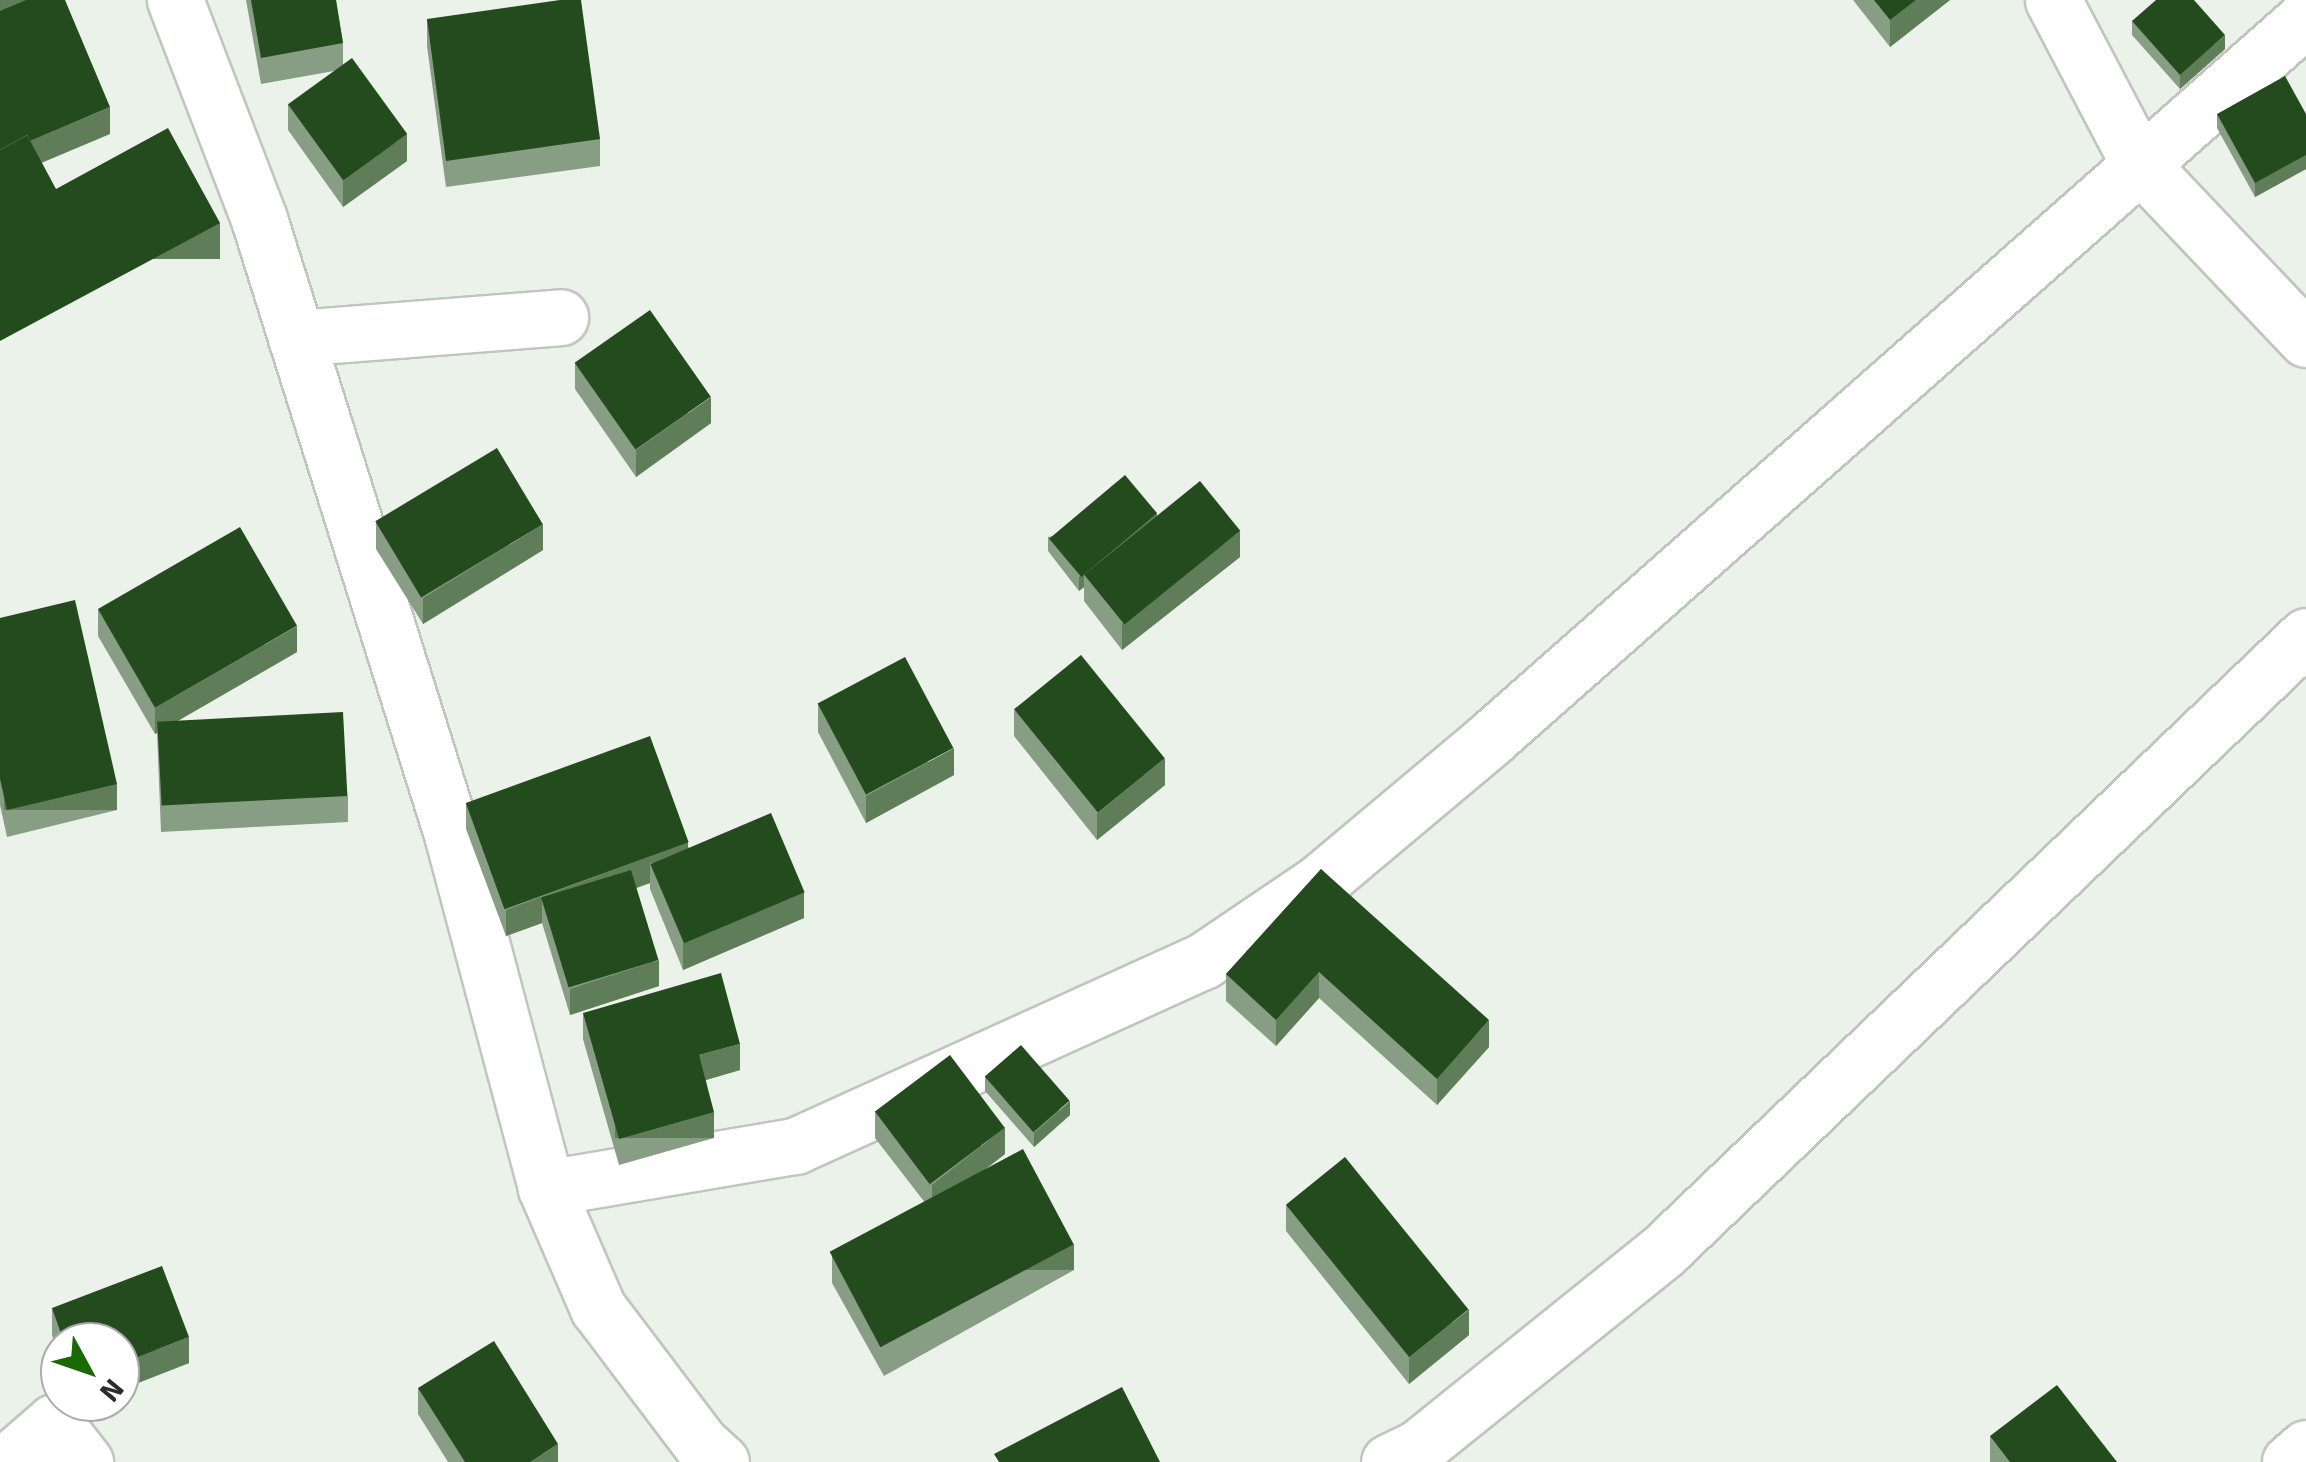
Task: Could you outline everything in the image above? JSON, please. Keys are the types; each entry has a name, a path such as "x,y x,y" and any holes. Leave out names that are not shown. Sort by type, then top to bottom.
{"street":[{"path":"176,0 258,219 452,834 546,1188 598,1308 702,1444 721,1462"},
{"path":"2053,0 2138,162 2306,339"},
{"path":"546,1188 795,1146 1203,960 1321,881 1490,739 2138,162 2306,18"},
{"path":"296,338 560,317"},
{"path":"1389,1462 1418,1448 1664,1250 2306,636"},
{"path":"8,1462 54,1422 86,1462"},
{"path":"2290,1462 2306,1448"}],"building":[{"path":"26,0 65,0 110,107 30,141 27,135 0,150 0,11"},
{"path":"251,0 336,0 343,43 261,58"},
{"path":"581,0 600,139 446,161 427,19"},
{"path":"1874,0 1916,0 1890,20"},
{"path":"2156,0 2194,0 2225,35 2180,75 2132,21"},
{"path":"352,58 407,134 343,180 288,104"},
{"path":"2285,76 2306,114 2306,155 2255,183 2217,114"},
{"path":"168,128 220,223 0,341 0,150 27,135 56,189"},
{"path":"650,310 711,397 635,450 575,363"},
{"path":"497,448 543,524 421,597 375,521"},
{"path":"1125,475 1157,513 1081,577 1049,539"},
{"path":"1200,481 1240,531 1124,625 1084,575"},
{"path":"240,527 297,626 155,708 98,609"},
{"path":"75,600 117,784 7,810 0,779 0,618"},
{"path":"1081,655 1165,758 1098,812 1014,709"},
{"path":"905,657 953,748 866,794 818,703"},
{"path":"343,712 347,796 162,806 157,722"},
{"path":"650,736 689,842 504,909 466,803"},
{"path":"771,813 805,892 684,943 650,864"},
{"path":"1321,869 1489,1020 1437,1079 1319,972 1276,1020 1226,974"},
{"path":"631,870 658,960 569,987 541,897"},
{"path":"721,973 740,1044 699,1055 714,1112 619,1139 583,1013"},
{"path":"1021,1045 1070,1101 1033,1132 985,1076"},
{"path":"950,1055 1005,1128 930,1184 875,1112"},
{"path":"1023,1149 1074,1244 880,1347 830,1252"},
{"path":"1345,1157 1468,1309 1409,1357 1286,1205"},
{"path":"162,1266 189,1337 140,1356 140,1322 57,1322 52,1308"},
{"path":"494,1341 558,1444 530,1462 465,1462 418,1388"},
{"path":"2057,1385 2117,1462 2010,1462 1990,1436"},
{"path":"1122,1387 1160,1462 999,1462 994,1454"}]}
